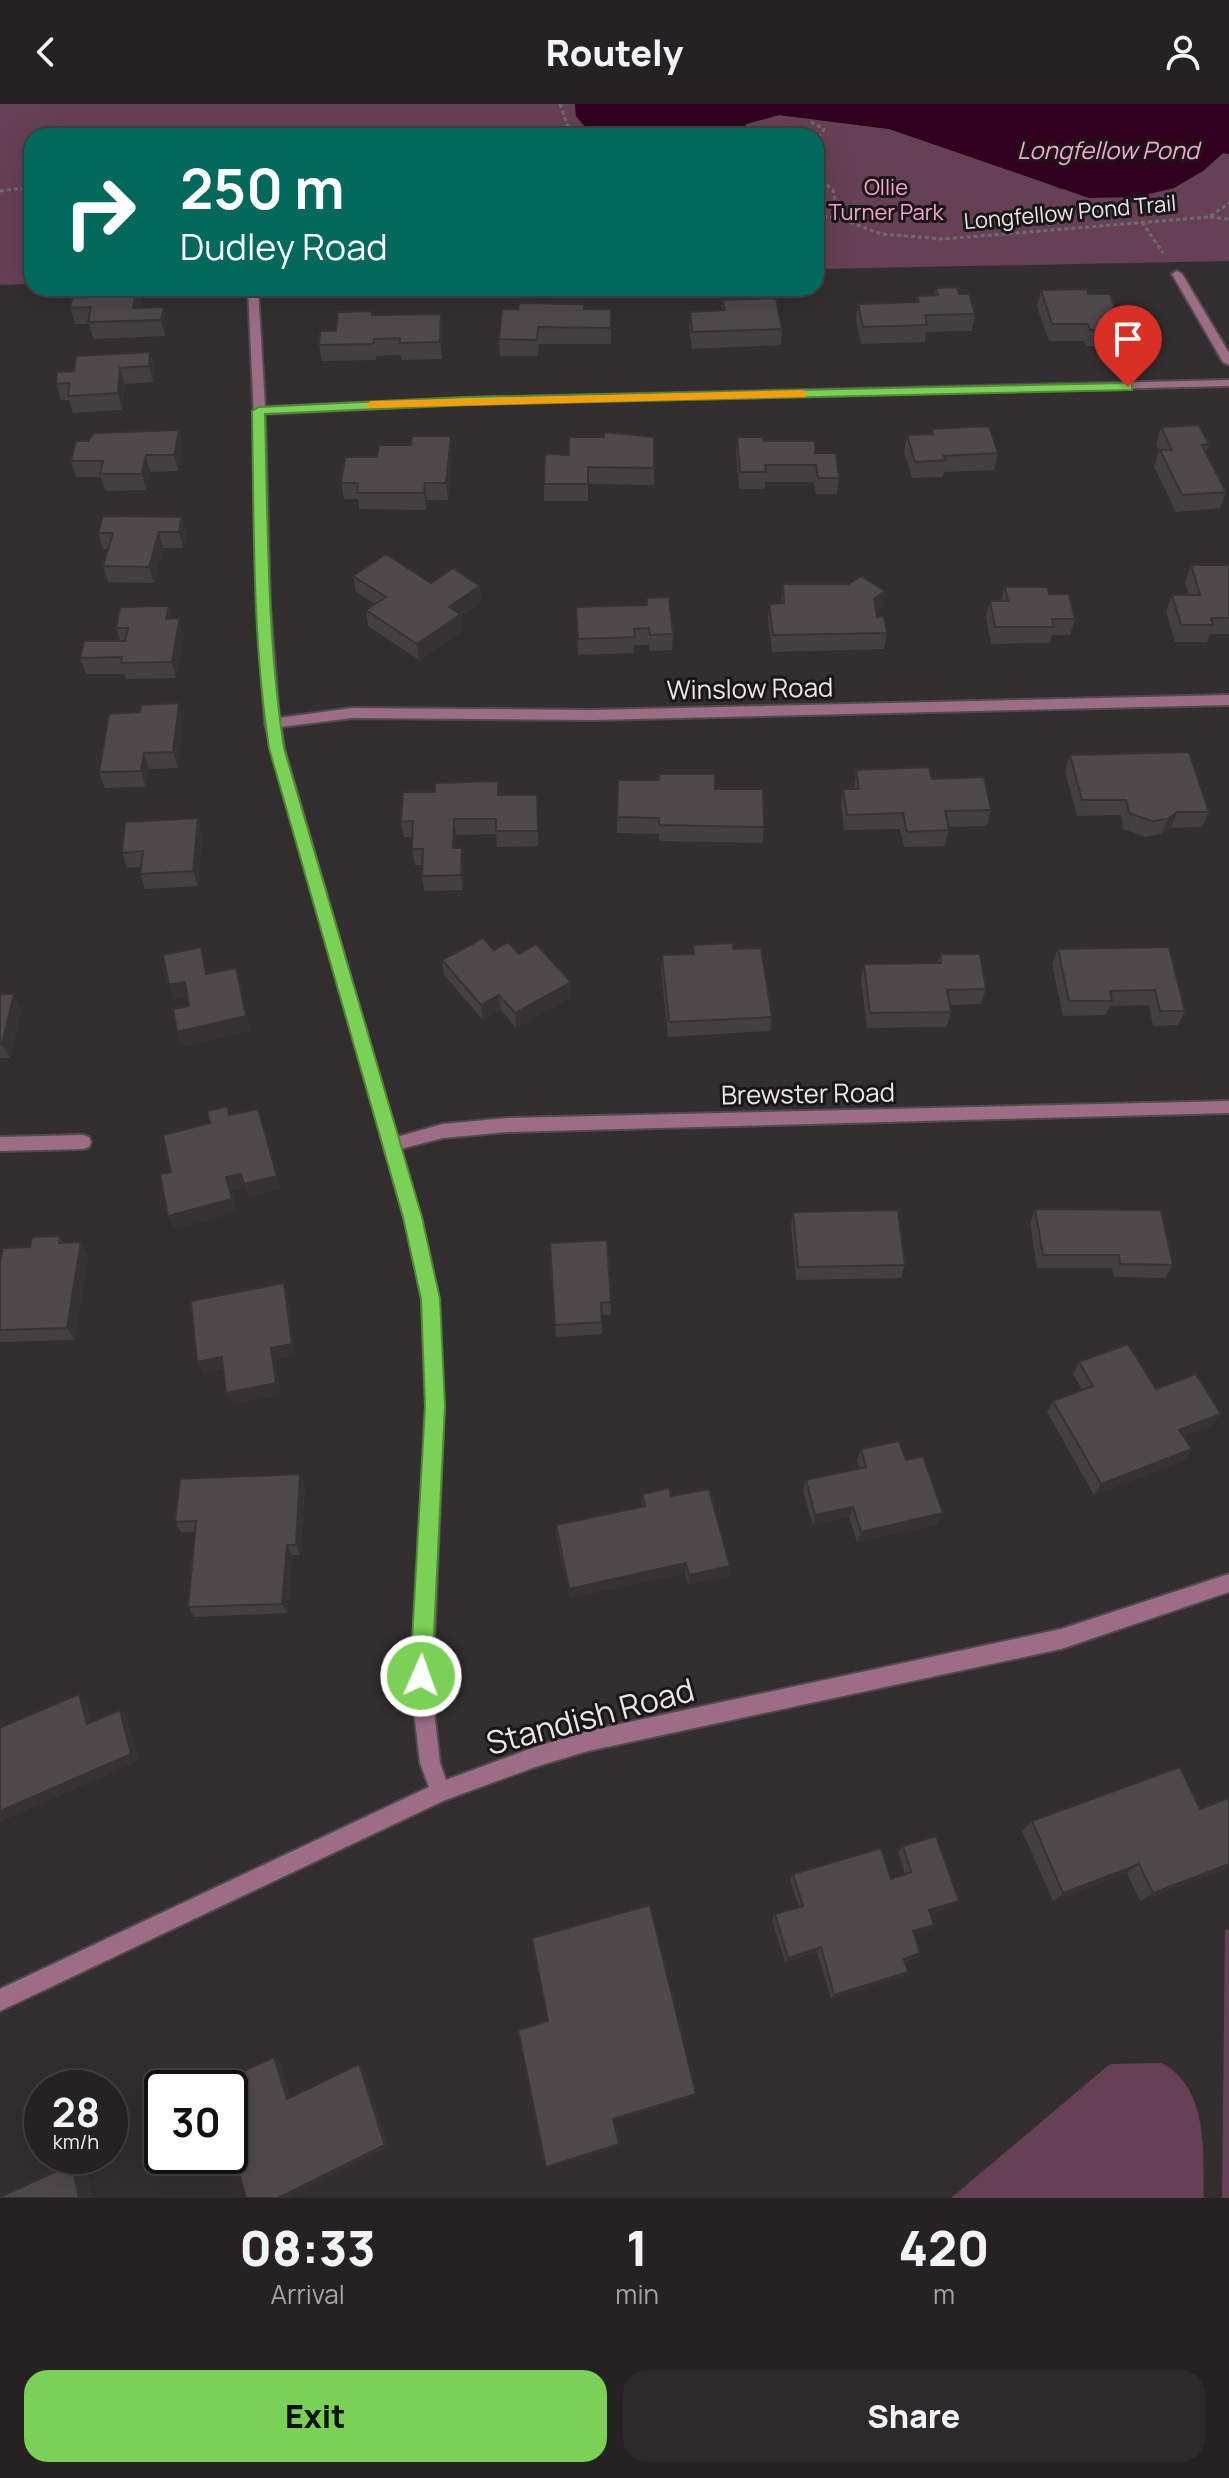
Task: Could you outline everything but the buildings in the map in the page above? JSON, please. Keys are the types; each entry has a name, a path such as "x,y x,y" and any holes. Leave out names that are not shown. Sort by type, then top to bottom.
{"street":[{"path":"1177,274 1229,362"},
{"path":"253,296 259,411 261,575 272,724 283,774 423,1258 434,1337 435,1406 421,1682 426,1740 441,1792"},
{"path":"259,411 467,401 1229,383"},
{"name":"Winslow Road","path":"272,724 352,713 593,715 1229,700"},
{"name":"Brewster Road","path":"391,1145 443,1131 507,1125 1229,1107"},
{"path":"0,1144 83,1142"},
{"name":"Standish Road","path":"0,2000 441,1792 538,1756 588,1741 1061,1639 1229,1583"}],"path":[{"path":"560,104 567,128"},
{"path":"811,122 822,128"},
{"path":"824,183 833,190 839,218"},
{"path":"0,191 24,188"},
{"name":"Longfellow Pond Trail","path":"824,217 839,218 881,234 943,239 1209,217 1229,203"},
{"path":"1209,217 1229,219"},
{"path":"1141,221 1177,274"}],"green space":[{"path":"0,104 575,104 576,116 586,128 24,128 24,284 0,285"},
{"name":"Ollie Turner Park","path":"779,115 889,129 1029,175 1060,189 1203,171 1223,153 1229,154 1229,261 824,269 824,128 744,128 746,124"},
{"path":"1229,1929 1229,2198 1222,2198 1225,1930"},
{"path":"1162,2063 1177,2074 1196,2105 1203,2142 1204,2198 951,2198 1110,2064"}],"water":[{"name":"Longfellow Pond","path":"575,104 1229,104 1229,154 1223,153 1203,171 1174,188 1137,197 1089,198 889,129 779,115 746,124 745,128 586,128 576,116"}],"slow traffic":[{"path":"371,405 802,394"}],"route":[{"path":"421,1676 435,1406 430,1299 412,1217 277,748 266,666 259,411 467,401 1128,387"}]}
